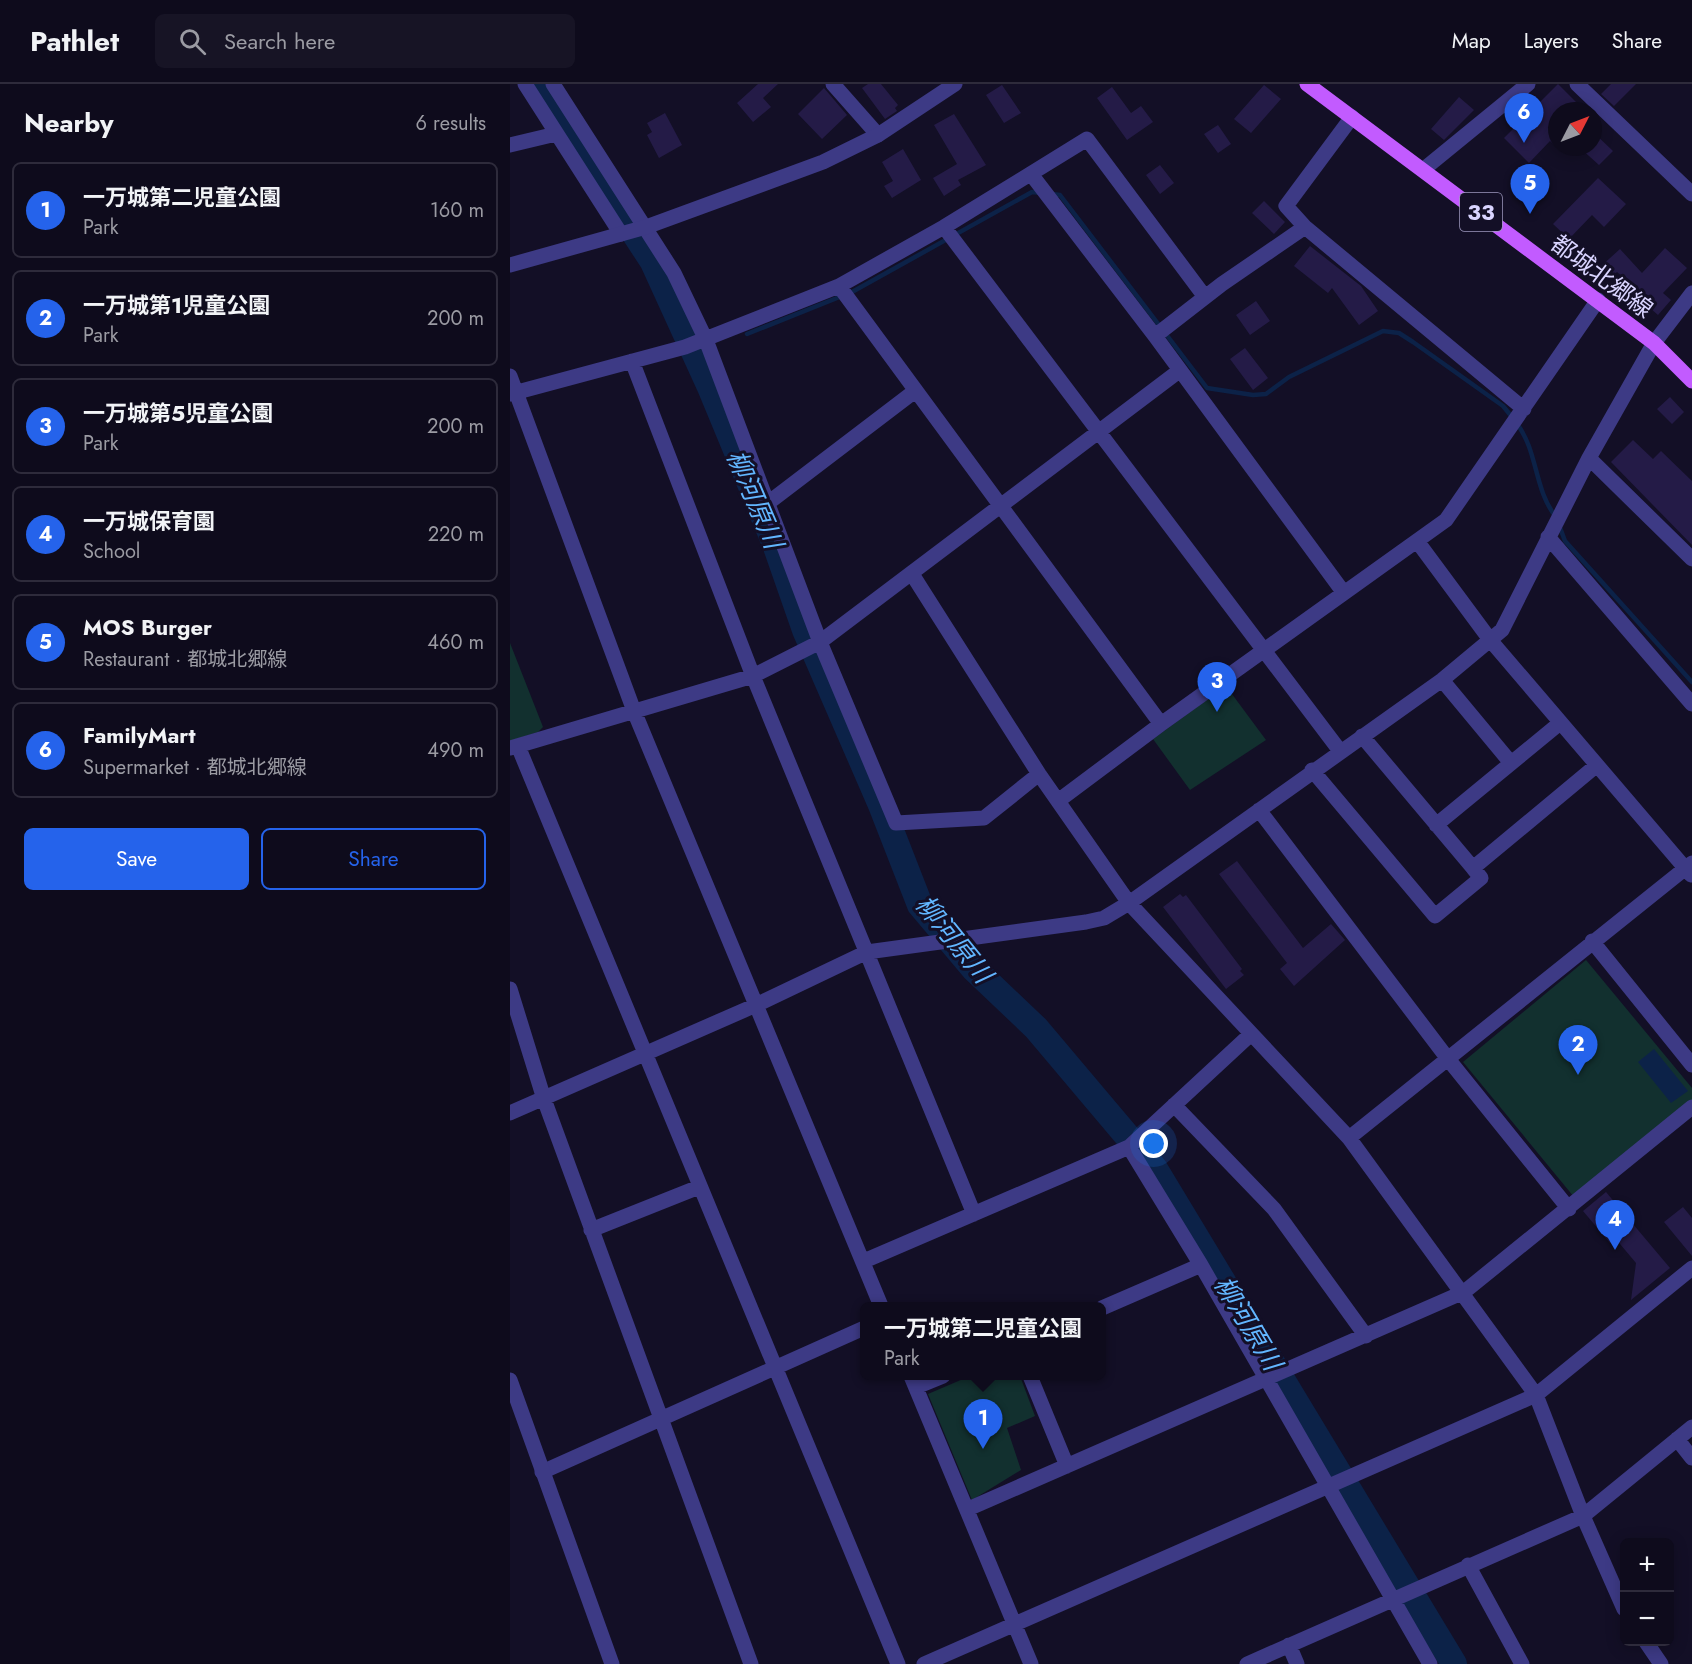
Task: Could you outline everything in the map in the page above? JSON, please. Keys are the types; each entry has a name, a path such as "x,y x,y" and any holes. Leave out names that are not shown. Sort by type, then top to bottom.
{"main road":[{"name":"都城北郷線","path":"1307,84 1424,169 1654,343 1692,381"}],"street":[{"path":"525,84 621,234"},
{"path":"553,84 674,273 706,340 768,503 814,645 896,823 984,818 1039,774"},
{"path":"833,84 878,135"},
{"path":"510,265 646,227 785,177 878,135 955,84"},
{"path":"1424,169 1528,84"},
{"path":"1577,84 1692,194"},
{"path":"1352,117 1286,206 1305,227 1524,409"},
{"path":"510,145 556,134"},
{"path":"513,393 685,347 839,286 944,227 1087,139 1204,297"},
{"path":"1032,174 1344,592"},
{"path":"944,227 1340,751"},
{"path":"1155,336 1204,297 1305,227"},
{"path":"839,286 1161,724"},
{"path":"510,1113 756,1005 867,952 1086,922 1104,918 1130,903 1312,770 1442,680 1502,630 1589,458 1654,343 1692,293"},
{"path":"1058,801 1161,724 1446,520 1598,300"},
{"path":"632,361 753,676 974,1214"},
{"path":"898,1664 645,1053 514,747 753,676 814,645 912,574 1179,370"},
{"path":"510,376 513,393 634,711 879,1302"},
{"path":"768,503 915,392"},
{"path":"1589,458 1692,559"},
{"path":"1548,537 1692,704"},
{"path":"1349,1138 1592,941 1690,869 1560,723 1491,641 1417,541"},
{"path":"912,574 1039,774 1130,903 1349,1138 1464,1292 1536,1395 1583,1516 1620,1600"},
{"path":"1442,680 1511,763"},
{"path":"1436,825 1560,723"},
{"path":"1312,770 1435,916 1481,878 1362,736"},
{"path":"1473,868 1597,765"},
{"path":"1259,810 1448,1059 1569,1209"},
{"path":"1592,941 1692,1065"},
{"path":"510,989 544,1099 751,1664"},
{"path":"864,1262 1129,1147 1251,1034"},
{"path":"1174,1105 1274,1209 1366,1336"},
{"path":"968,1509 1464,1292 1692,1107"},
{"path":"1129,1147 1201,1265 1430,1664"},
{"path":"591,1230 699,1187"},
{"path":"1106,1306 1201,1265"},
{"path":"924,1664 1330,1488 1536,1395 1692,1268"},
{"path":"542,1472 860,1330"},
{"path":"510,1380 515,1409 542,1472 612,1664"},
{"path":"1032,1380 1066,1466"},
{"path":"914,1381 1031,1664"},
{"path":"1247,1664 1583,1516 1692,1427"},
{"path":"1677,1439 1692,1458"},
{"path":"1468,1565 1522,1664"},
{"path":"1289,1645 1296,1664"},
{"path":"1649,1646 1661,1664"}],"green space":[{"path":"510,643 543,727 538,732 510,741"},
{"path":"1226,686 1266,740 1190,790 1153,739"},
{"path":"1586,960 1692,1088 1692,1100 1574,1197 1463,1062"},
{"path":"961,1380 1022,1380 1035,1416 1007,1428 1021,1470 972,1500 928,1394"}],"water":[{"path":"1654,1049 1688,1091 1671,1103 1638,1062"}],"building":[{"path":"758,84 778,84 763,98 771,107 753,122 737,103"},
{"path":"868,84 881,84 898,105 895,108 897,111 885,119 862,88"},
{"path":"1558,84 1576,102 1548,102 1548,143 1529,163 1504,138"},
{"path":"1611,84 1636,84 1614,106 1601,94"},
{"path":"1002,85 1021,113 1004,123 986,95"},
{"path":"1264,85 1281,99 1251,133 1234,119"},
{"path":"1112,87 1131,113 1141,106 1153,122 1127,140 1097,98"},
{"path":"824,88 847,115 822,139 798,114"},
{"path":"1459,97 1474,110 1444,140 1431,129"},
{"path":"665,113 682,145 659,158 647,135 652,132 647,123"},
{"path":"954,114 986,165 958,180 961,185 944,196 933,178 957,164 934,125"},
{"path":"1218,125 1231,144 1218,153 1204,134"},
{"path":"1602,141 1613,151 1599,165 1589,156 1602,156"},
{"path":"903,149 921,180 892,198 884,186 893,181 882,162"},
{"path":"1160,165 1174,183 1160,194 1146,175"},
{"path":"1598,178 1626,204 1604,227 1592,215 1569,239 1553,224"},
{"path":"1264,201 1285,222 1274,234 1252,213"},
{"path":"1310,246 1361,286 1378,311 1359,325 1332,288 1328,293 1294,266"},
{"path":"1665,248 1687,268 1663,293 1671,300 1658,315 1643,302 1646,298 1617,272 1609,279 1599,268 1620,249 1642,273"},
{"path":"1256,301 1270,321 1250,335 1236,315"},
{"path":"1245,348 1268,378 1253,390 1230,359"},
{"path":"1670,397 1684,412 1672,424 1657,409"},
{"path":"1633,440 1653,459 1661,451 1692,481 1692,545 1611,462"},
{"path":"1237,861 1303,948 1331,924 1345,940 1294,986 1280,969 1287,963 1219,874"},
{"path":"1180,894 1183,897 1186,895 1242,969 1240,971 1244,975 1226,989 1163,907"},
{"path":"1606,1192 1670,1268 1631,1300 1636,1263 1615,1238 1610,1243 1583,1211"},
{"path":"1683,1207 1692,1218 1692,1256 1664,1222"}],"waterway":[{"name":"柳河原川","path":"537,84 653,262 710,387 775,544 805,630 881,805 920,905 973,968 1036,1028 1155,1169 1454,1664"},
{"path":"747,334 852,292 1032,192 1041,193"},
{"path":"1052,194 1060,195 1207,388 1253,395 1266,394 1289,377 1383,331 1399,333 1413,342 1503,406 1512,417"},
{"path":"1517,424 1529,446 1544,495 1556,517"},
{"path":"1559,525 1565,541 1692,682"}],"place":[{"name":"FamilyMart","path":"1524,143"},
{"name":"MOS Burger","path":"1530,214"},
{"name":"一万城第5児童公園","path":"1217,712"},
{"name":"一万城第1児童公園","path":"1578,1075"},
{"name":"一万城保育園","path":"1615,1250"},
{"name":"一万城第二児童公園","path":"983,1449"}]}
